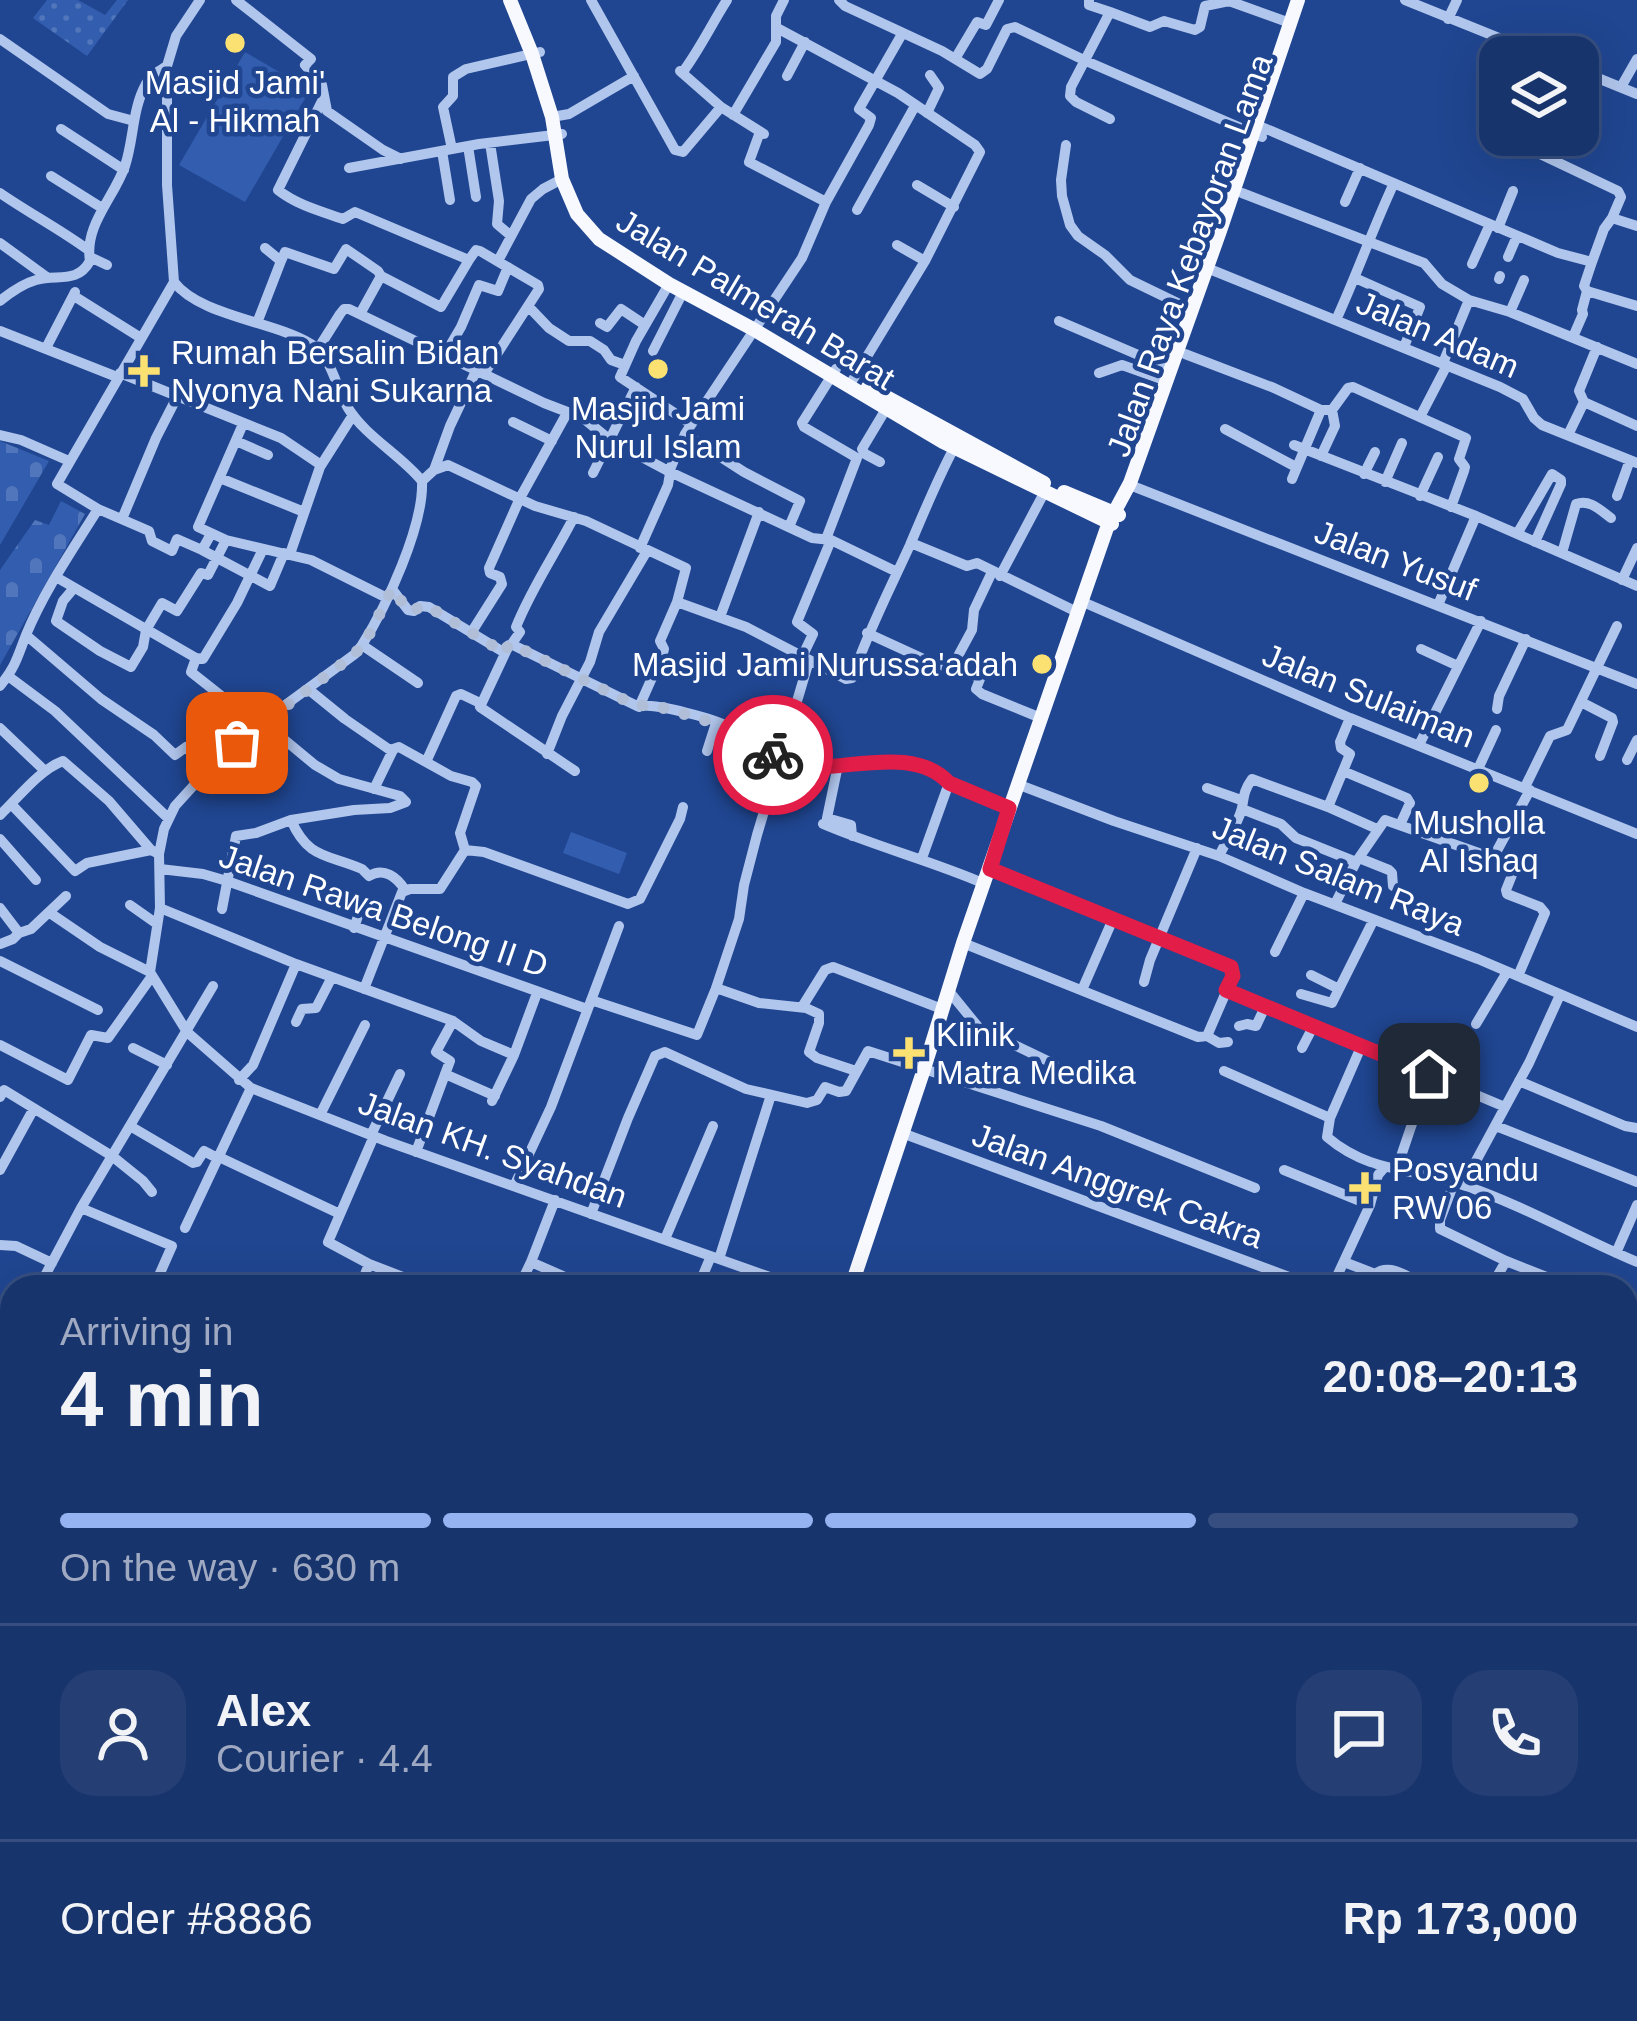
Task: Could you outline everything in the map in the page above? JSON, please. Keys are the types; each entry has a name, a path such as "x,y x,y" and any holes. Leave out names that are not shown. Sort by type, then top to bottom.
{"main road":[{"name":"Jalan Palmerah Barat","path":"509,0 536,53"},
{"name":"Jalan Palmerah Barat","path":"520,0 573,183 595,224 886,409 954,448 1112,522"},
{"name":"Jalan Raya Kebayoran Lama","path":"1112,522 1242,193 1302,3"},
{"name":"Jalan Palmerah Barat","path":"557,126 562,179 586,227 676,288 756,326"},
{"name":"Jalan Raya Kebayoran Lama","path":"1112,522 1136,487 1159,430 1259,131"},
{"name":"Jalan Palmerah Barat","path":"851,383 1112,522"},
{"path":"855,1275 1017,784 1112,522"}],"street":[{"path":"200,0 176,36 167,66 167,185 174,282 197,301 318,349 353,416 422,482"},
{"path":"236,0 311,58 306,68 321,83 326,109 401,158"},
{"path":"591,0 675,150 683,152 721,106"},
{"path":"727,0 706,41 681,72 762,133 748,162 826,202"},
{"path":"733,115 776,42 776,16 784,0"},
{"path":"839,0 982,74 1004,32 1013,26 1086,61 1360,168 1558,253 1592,262"},
{"path":"955,59 977,22 986,25 999,0"},
{"path":"1089,0 1089,5 1150,27 1165,21 1197,30 1205,6 1224,1 1290,31"},
{"path":"1406,0 1492,36"},
{"path":"1448,19 1456,0"},
{"path":"1110,12 1070,95 1110,119"},
{"path":"776,28 898,92 980,152 925,260 851,383"},
{"path":"547,754 599,632 644,549 688,429 802,258 826,202 871,122 860,111 902,34"},
{"path":"787,76 806,42"},
{"path":"2,45 108,114 134,121"},
{"path":"450,200 443,107 454,96 452,80 466,69 536,53"},
{"path":"1621,87 1637,58"},
{"path":"3,294 48,278 72,278 84,270 101,208 124,170 139,98 151,76 167,66"},
{"path":"857,210 939,88 930,75"},
{"path":"349,168 557,126 634,76"},
{"path":"1599,78 1637,94"},
{"path":"324,97 278,190 304,206 343,219 356,212 469,260"},
{"path":"61,129 124,170"},
{"path":"490,143 499,200 497,224 510,235"},
{"path":"1066,145 1062,196 1078,236 1130,280 1192,310"},
{"path":"468,146 476,197"},
{"path":"1544,156 1618,191 1621,197 1592,262 1584,286 1583,314 1573,337"},
{"path":"1345,202 1360,168"},
{"path":"51,176 101,208"},
{"path":"444,356 477,287 497,291 510,235 536,194 562,179"},
{"path":"1336,320 1394,183"},
{"path":"917,184 954,206"},
{"path":"1472,264 1514,191"},
{"path":"0,193 107,265"},
{"path":"1242,193 1424,263 1442,284 1469,300 1637,364"},
{"path":"1612,218 1637,226"},
{"path":"1508,256 1516,236"},
{"path":"0,243 48,278"},
{"path":"897,244 925,260"},
{"path":"265,248 281,260"},
{"path":"155,852 168,818 209,768 362,645 390,594 418,510 422,482 434,470 450,426 480,373 538,285 476,250 441,307 381,276 346,249 334,269 285,252 257,323"},
{"name":"Jalan Adam","path":"1211,269 1523,399 1534,418 1634,461"},
{"path":"360,314 381,276"},
{"path":"46,348 74,296 72,278"},
{"path":"1355,278 1420,307 1404,347"},
{"path":"1510,312 1524,280"},
{"path":"174,282 57,484 98,509 149,531 152,541 171,553 177,539 270,586 321,465 353,416"},
{"path":"676,288 645,325 620,377 744,472 800,501 789,526"},
{"path":"653,351 676,288"},
{"path":"1587,292 1637,306"},
{"path":"74,296 141,338"},
{"path":"1420,417 1469,300"},
{"path":"528,306 549,328 569,340 590,341 611,360 625,365"},
{"path":"318,349 344,309 360,314 583,418 610,440 670,472 897,572"},
{"path":"600,323 608,327 620,309 645,325"},
{"path":"1059,321 1169,375"},
{"path":"0,331 281,438 321,465"},
{"path":"1597,347 1579,391 1584,402 1637,426"},
{"path":"1185,354 1326,410 1335,426 1321,456"},
{"path":"1099,373 1122,365 1169,375"},
{"path":"684,1062 739,919 744,885 813,634 797,622 856,461 802,422 834,372"},
{"path":"1225,429 1294,473 1299,447 1326,410 1353,387 1467,440 1459,459 1464,472 1450,507"},
{"path":"593,473 636,388"},
{"path":"1267,404 1274,388"},
{"path":"122,519 177,397"},
{"path":"1568,435 1584,402"},
{"path":"880,462 862,449 886,409"},
{"path":"471,633 501,586 502,580 489,568 520,498 567,413"},
{"path":"513,422 552,441"},
{"path":"243,424 199,527 211,534 335,571 390,594 408,610 429,607 471,633 639,706 650,704 734,730 747,745 780,760 813,767 894,762 923,767 1009,808"},
{"path":"0,435 70,461"},
{"path":"236,441 268,455"},
{"path":"1385,482 1402,443"},
{"path":"1299,447 1637,586"},
{"path":"677,602 746,627 852,678 867,634 954,448"},
{"path":"1364,474 1375,452"},
{"path":"1420,496 1438,458"},
{"path":"1617,496 1634,461"},
{"path":"434,470 448,465 686,568 660,639 662,655 639,706"},
{"path":"1517,534 1552,473 1561,481 1535,542"},
{"path":"220,478 304,512"},
{"name":"Jalan Yusuf","path":"1136,487 1637,684"},
{"path":"1540,490 1555,497"},
{"path":"951,669 972,631 974,610 1044,493"},
{"path":"1562,553 1576,504 1593,505 1611,518"},
{"path":"98,509 56,577 26,635 21,656 4,681 55,711 168,818"},
{"path":"720,617 759,512"},
{"path":"1438,605 1472,515"},
{"path":"574,517 526,603 516,627 520,632 480,707 575,772"},
{"path":"202,550 211,534"},
{"path":"74,587 56,621 131,668 162,603 177,611 201,573 208,575 226,540"},
{"name":"Jalan Sulaiman","path":"911,543 969,566 975,563 1637,834"},
{"path":"1622,580 1637,548"},
{"path":"56,577 201,659 263,549"},
{"path":"1420,745 1481,621"},
{"path":"1492,858 1550,736 1565,732 1617,626"},
{"path":"867,634 914,657 976,676 980,679 976,689 982,694 1041,718"},
{"path":"26,635 175,755 186,748 209,768"},
{"path":"1497,709 1526,639"},
{"path":"362,645 418,683"},
{"path":"1421,649 1458,666"},
{"path":"196,658 191,672 315,765 339,779 400,796 406,802 291,820 236,836 222,908"},
{"path":"308,688 393,750"},
{"path":"426,762 455,696 480,703"},
{"path":"1581,702 1612,718 1600,756"},
{"path":"1328,807 1350,754 1340,742 1350,718"},
{"path":"707,751 716,723"},
{"path":"0,728 45,771"},
{"path":"1478,769 1496,730"},
{"path":"1627,760 1637,740"},
{"path":"364,988 400,895 405,890 440,889 465,850 460,832 476,786 399,747 393,750 374,789"},
{"path":"0,815 45,771 57,762 68,764 155,852 160,869 151,974 108,1038 91,1035 68,1080 0,1046"},
{"path":"838,765 827,818 851,825 852,836"},
{"path":"1343,771 1407,798 1410,803 1400,825"},
{"path":"1219,856 1248,782 1258,780 1377,829"},
{"path":"922,858 949,783"},
{"name":"Jalan Salam Raya","path":"1017,784 1219,856 1637,1027"},
{"path":"1207,788 1281,824 1296,838 1389,870 1393,886"},
{"path":"11,804 75,872 87,863 155,852"},
{"path":"465,850 484,852 628,904 640,899 683,806"},
{"path":"291,820 302,842 312,850 369,876 389,874 405,890"},
{"path":"1335,904 1357,860 1385,820 1514,870 1507,894 1545,913 1512,974 1476,1024"},
{"path":"823,824 881,848 987,876 1113,919 1231,967 1233,976 1207,1036"},
{"path":"0,838 36,880"},
{"path":"1144,982 1197,848"},
{"name":"Jalan Rawa Belong II D","path":"160,869 227,881 538,993 697,1034"},
{"path":"1275,952 1304,893"},
{"path":"0,944 31,929 66,896"},
{"path":"354,928 363,901"},
{"path":"514,1186 551,1107 628,904"},
{"path":"130,905 157,924"},
{"path":"0,908 19,933"},
{"path":"160,908 453,1021 514,1055"},
{"path":"50,913 151,974"},
{"path":"1082,990 1113,919"},
{"path":"1303,1048 1332,1004 1373,921"},
{"path":"963,943 1198,1037 1228,1042"},
{"path":"0,961 98,1010"},
{"path":"239,1080 253,1065 296,964"},
{"path":"802,1007 825,970 832,967 942,1009"},
{"name":"Jalan KH. Syahdan","path":"151,974 187,1032 251,1088 765,1275"},
{"path":"1311,975 1339,989"},
{"path":"296,1022 302,1009 316,1008 332,977"},
{"path":"46,1275 214,986"},
{"path":"716,988 759,1003 802,1007 819,1014 809,1052 856,1071"},
{"path":"948,990 979,1028 1054,1064"},
{"path":"1226,990 1505,1106"},
{"path":"445,1075 494,1098 538,993"},
{"path":"1301,994 1332,1004"},
{"path":"1542,1275 1440,1228 1440,1220 1496,1126 1560,995"},
{"path":"1240,1026 1256,1026 1265,1007"},
{"path":"416,1151 449,1058 436,1052 453,1021"},
{"path":"320,1115 365,1025"},
{"path":"1360,1047 1330,1118 1328,1137 1351,1155 1459,1184 1637,1262"},
{"path":"133,1048 167,1065"},
{"path":"591,1214 656,1056 665,1052 746,1088 813,1102 825,1087 845,1091 868,1052 1101,1126 1255,1188"},
{"path":"1224,1071 1330,1118"},
{"path":"398,1275 328,1242 400,1074"},
{"path":"1338,1275 1370,1205 1378,1175 1390,1168 1429,1074"},
{"path":"1519,1081 1637,1128"},
{"path":"184,1228 251,1088"},
{"path":"0,1097 4,1090 112,1156 152,1192"},
{"path":"705,1275 771,1095"},
{"path":"0,1170 33,1110"},
{"path":"130,1126 195,1163 204,1150 340,1214"},
{"path":"665,1239 713,1126"},
{"path":"1496,1126 1637,1182"},
{"name":"Jalan Anggrek Cakra","path":"902,1133 1284,1275"},
{"path":"1284,1170 1370,1205"},
{"path":"525,1275 555,1200"},
{"path":"1616,1253 1637,1205"},
{"path":"81,1208 172,1246 159,1275"},
{"path":"0,1245 16,1246 52,1263"},
{"path":"1498,1275 1506,1261"},
{"path":"531,1262 561,1275"},
{"path":"1344,1262 1372,1273 1390,1268 1403,1275"},
{"path":"365,1275 369,1264"}],"green space":[{"path":"47,0 78,0 105,15 117,0 128,0 87,56 33,18"},
{"path":"245,52 310,90 245,202 179,165"},
{"path":"0,441 49,461 0,545"},
{"path":"61,501 85,514 0,665 0,570 35,520 49,525"},
{"path":"571,832 627,853 619,874 563,853"}],"way so far":[{"path":"237,743 355,654 392,589 408,610 429,607 505,653 513,645 637,706 650,704 728,727 747,745 773,755"}],"place":[{"name":"Masjid Jami' Al - Hikmah","path":"235,43"},
{"name":"Masjid Jami Nurul Islam","path":"658,369"},
{"name":"Rumah Bersalin Bidan Nyonya Nani Sukarna","path":"144,371"},
{"name":"Masjid Jami Nurussa'adah","path":"1042,664"},
{"name":"Musholla Al Ishaq","path":"1479,783"},
{"name":"Klinik Matra Medika","path":"909,1053"},
{"name":"Posyandu RW 06","path":"1365,1188"}],"route":[{"path":"773,755 813,767 894,762 923,767 1009,808 990,869 1231,967 1233,976 1226,990 1429,1074"}]}
